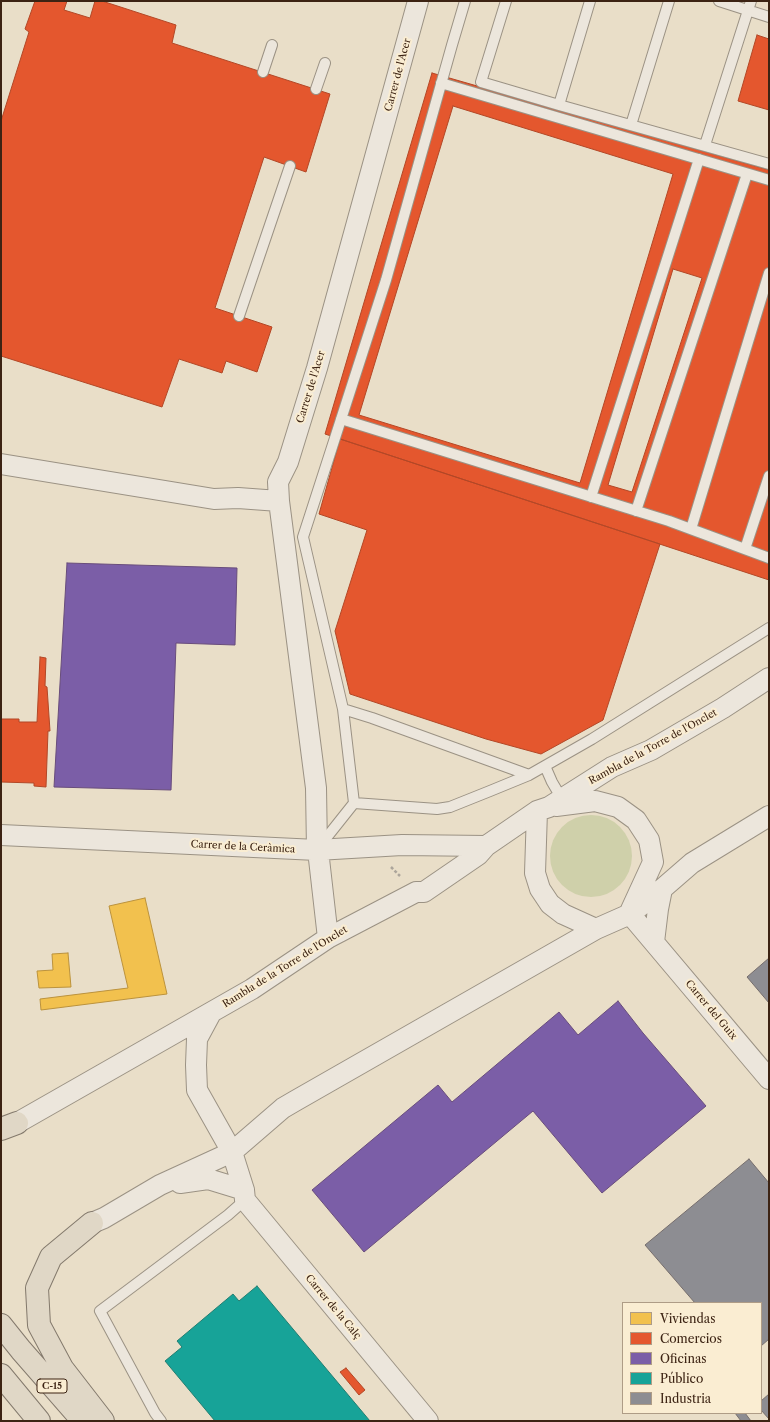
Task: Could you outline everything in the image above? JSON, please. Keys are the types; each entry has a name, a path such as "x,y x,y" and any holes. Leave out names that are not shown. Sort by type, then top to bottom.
{"highway":[{"path":"92,1223 52,1257 37,1288 39,1325 62,1368 103,1421"},
{"name":"C-15","path":"1,1325 83,1421"},
{"path":"1,1375 39,1421"}],"street":[{"name":"Carrer de l'Acer","path":"328,938 319,859 316,850 316,788 279,501 278,482 288,462 317,368 418,1"},
{"path":"1,464 214,499 238,498 279,501"},
{"name":"Rambla de la Torre de l'Onclet","path":"9,1126 252,989 328,938 416,892 424,892 478,855 486,846 612,767 651,750 723,708 769,678"},
{"path":"596,929 563,914 550,904 540,890 535,873 550,806 596,801 618,807 636,820 649,840 653,862 630,914"},
{"path":"92,1223 104,1218 160,1185 232,1152 283,1108 596,929 630,914 692,863 769,816"},
{"name":"Carrer de la Ceràmica","path":"1,835 316,850 402,845 486,846"},
{"path":"654,942 662,889"},
{"name":"Carrer del Guix","path":"630,914 769,1079"},
{"name":"Rambla de la Torre de l'Onclet","path":"211,1013 197,1039 197,1090 232,1152"},
{"name":"Carrer de la Calç","path":"232,1152 244,1195 428,1421"},
{"path":"160,1185 208,1179 244,1195"}],"lane":[{"path":"316,850 354,803 343,709 303,537 386,280 441,83 466,1"},
{"path":"506,1 481,82 769,164"},
{"path":"559,105 590,1"},
{"path":"630,124 669,1"},
{"path":"719,1 749,6 769,17"},
{"path":"705,145 749,6"},
{"path":"263,72 272,45"},
{"path":"316,89 325,62"},
{"path":"441,83 769,180"},
{"path":"591,497 699,159"},
{"path":"239,316 290,166"},
{"path":"636,511 747,174"},
{"path":"691,529 769,273"},
{"path":"341,419 669,521 769,558"},
{"path":"745,549 769,476"},
{"path":"354,803 425,810 450,807 529,775 592,739 769,628"},
{"path":"343,709 372,718 529,775"},
{"path":"545,766 552,782 550,806"},
{"path":"161,1421 155,1414 100,1311 228,1215 244,1195"}],"green space":[{"path":"591,815 607,818 620,827 629,840 632,856 629,872 620,885 607,894 591,897 575,894 562,885 553,872 550,856 553,840 562,827 575,818"}],"building: Viviendas":[{"path":"145,898 167,994 41,1010 40,999 128,988 109,906"},
{"path":"68,953 71,987 39,988 37,971 53,970 52,954"}],"building: Comercios":[{"path":"35,1 67,1 64,10 90,18 95,1 102,1 176,25 172,43 330,94 306,172 264,157 215,308 272,327 257,372 226,361 222,373 179,359 162,407 1,356 1,121 29,32 25,29"},
{"path":"757,35 769,39 769,110 738,101"},
{"path":"432,73 769,170 769,580 325,434"},
{"path":"453,106 673,174 580,483 359,415"},
{"path":"673,269 702,278 632,492 608,485"},
{"path":"340,439 660,544 603,720 541,754 486,739 350,694 335,631 367,530 319,514"},
{"path":"40,657 46,658 45,686 47,687 50,731 48,731 46,787 34,786 34,783 1,782 1,719 19,719 19,722 37,722"},
{"path":"346,1368 365,1390 359,1395 340,1372"}],"building: Oficinas":[{"path":"67,563 237,568 235,645 176,643 171,790 54,787"},
{"path":"618,1001 643,1033 706,1106 602,1193 533,1111 364,1252 312,1190 438,1085 452,1102 559,1012 578,1035"}],"building: Público":[{"path":"257,1286 370,1421 215,1421 165,1361 182,1347 177,1341 233,1294 239,1301"}],"building: Industria":[{"path":"769,958 769,1003 747,977"},
{"path":"749,1159 769,1183 769,1339 762,1345 762,1302 694,1302 645,1245"},
{"path":"769,1394 769,1419 762,1411 762,1400"},
{"path":"736,1414 746,1414 751,1421 741,1421"}]}
